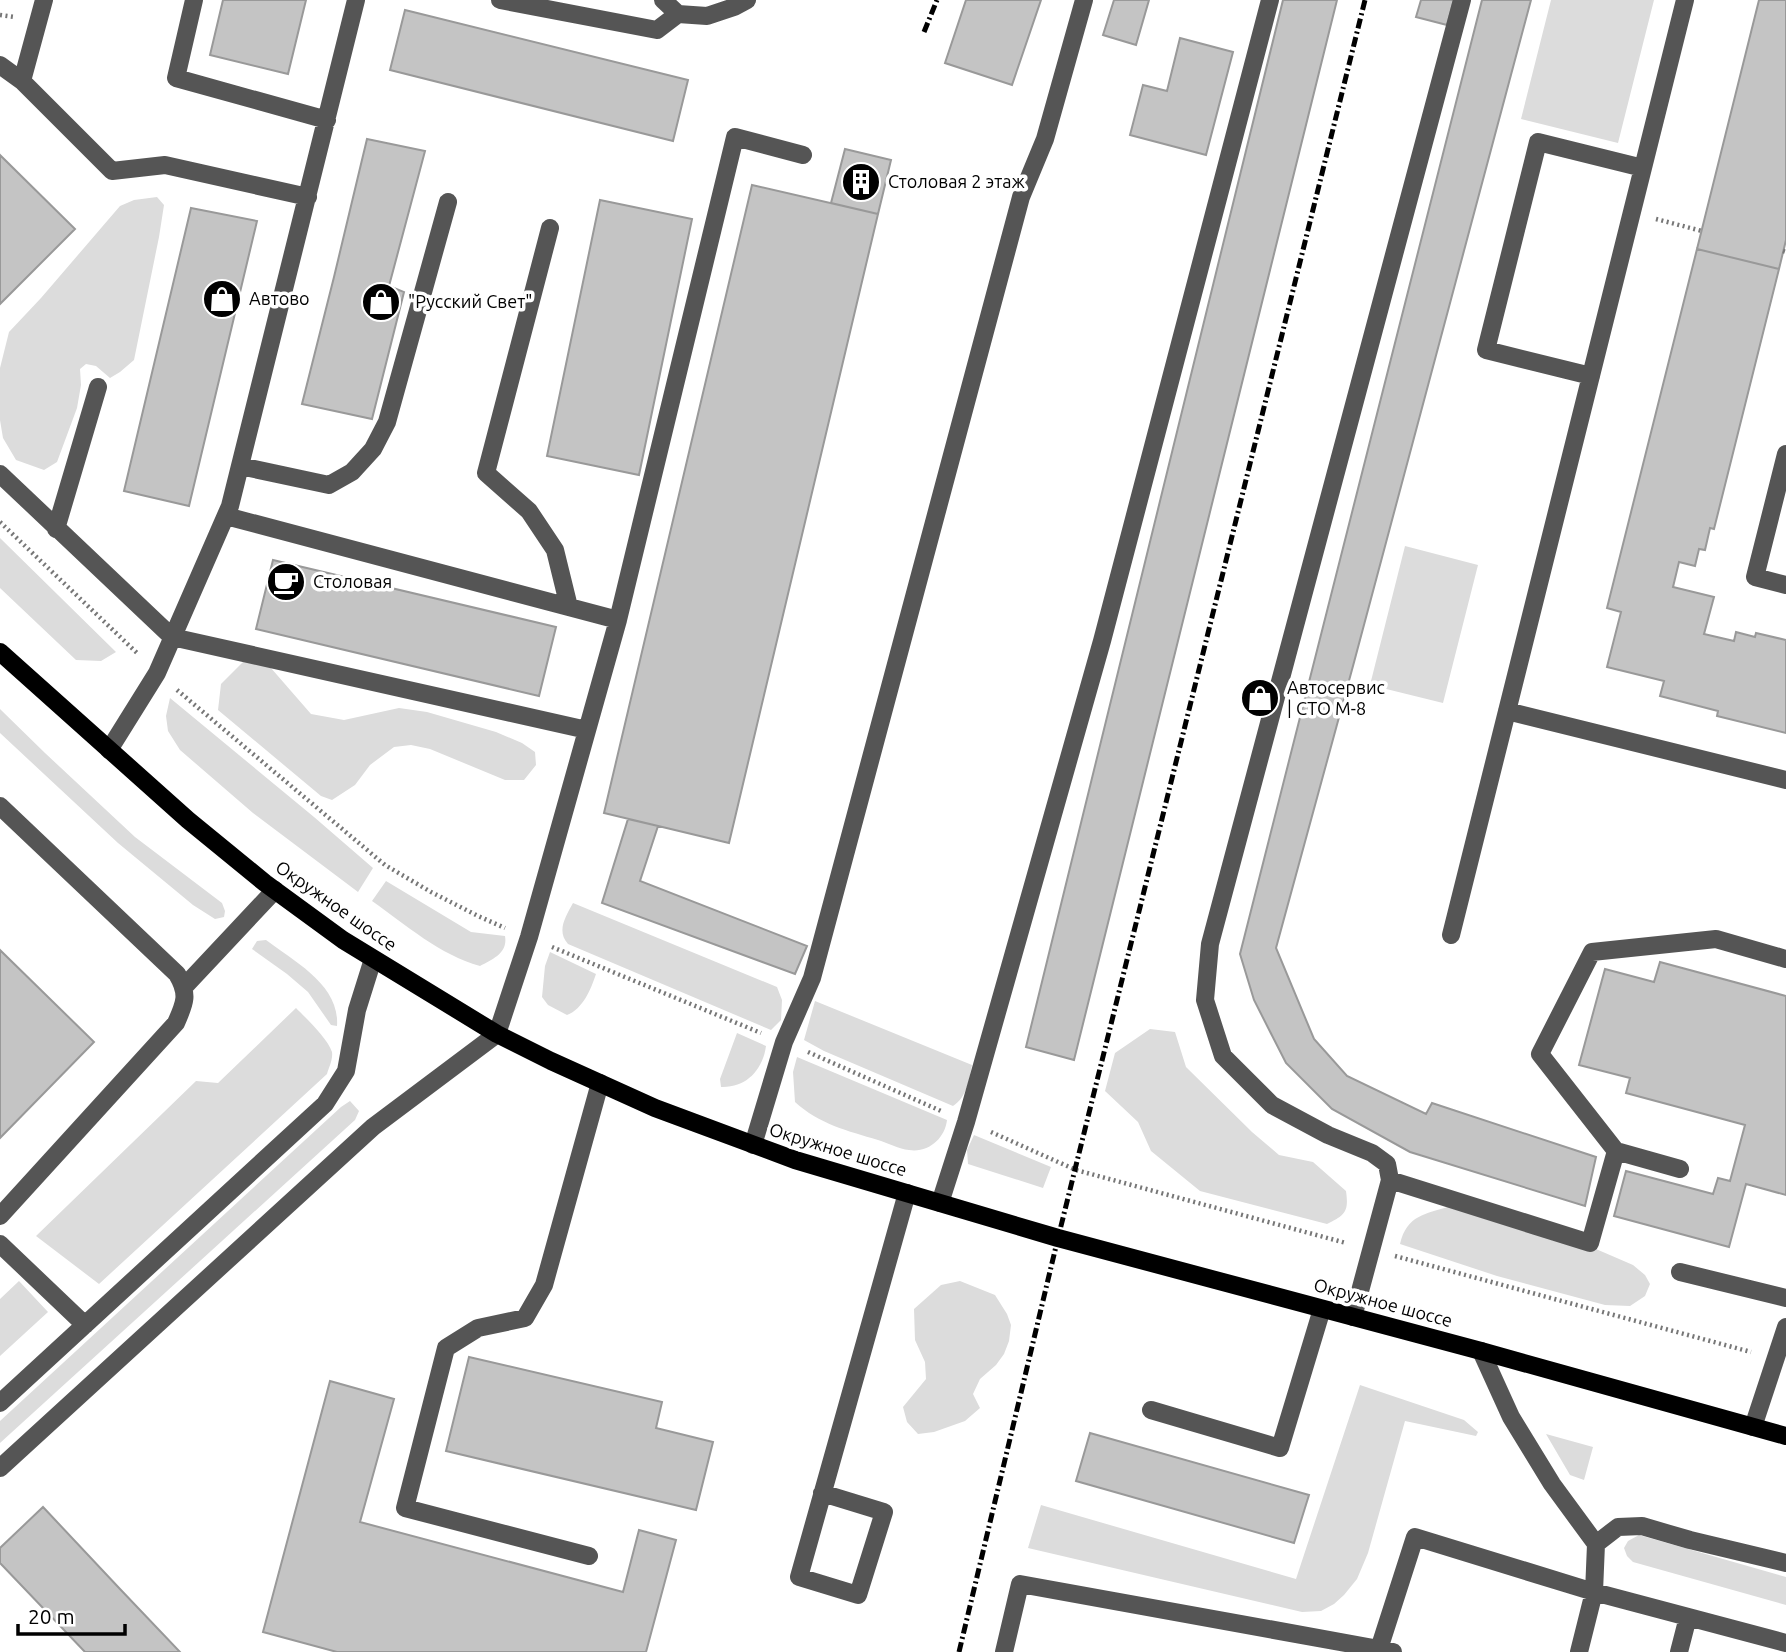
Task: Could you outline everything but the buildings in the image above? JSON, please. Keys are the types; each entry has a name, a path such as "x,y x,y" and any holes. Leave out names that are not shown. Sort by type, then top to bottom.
{"main road":[{"name":"Окружное шоссе","path":"0,652 188,820 343,940 497,1034 655,1108 795,1160 1058,1238 1786,1436"}],"lane":[{"path":"22,80 44,0"},
{"path":"194,0 176,78 327,120"},
{"path":"109,750 157,673 230,506 356,0"},
{"path":"500,0 657,30 678,14"},
{"path":"663,0 678,14 707,16 734,8 747,0"},
{"path":"753,1145 784,1042 812,978 1021,197 1045,139 1084,0"},
{"path":"940,1203 966,1122 1102,641 1270,0"},
{"path":"1353,1317 1390,1180 1387,1164 1372,1153 1328,1135 1272,1105 1223,1056 1205,1000 1210,944 1462,0"},
{"path":"1451,935 1685,0"},
{"path":"0,65 22,80 112,171 165,165 307,197"},
{"path":"0,1468 373,1127 497,1034 529,937 618,620 735,137 803,155"},
{"path":"1591,376 1486,350 1538,142 1643,168"},
{"path":"240,466 329,485 352,472 373,449 387,422 448,202"},
{"path":"550,228 486,473 529,510 555,550 569,607"},
{"path":"56,529 98,387"},
{"path":"1786,454 1755,577 1786,585"},
{"path":"0,474 172,637 587,730"},
{"path":"226,516 618,620"},
{"path":"1507,711 1786,780"},
{"path":"0,806 177,974 184,987 185,1003 176,1023 0,1216"},
{"path":"184,987 275,890"},
{"path":"1680,1168 1616,1151 1540,1054 1592,951 1716,939 1786,959"},
{"path":"0,1403 325,1104 346,1071 357,1010 373,959"},
{"path":"589,1556 405,1508 446,1348 478,1328 525,1318 544,1285 600,1083"},
{"path":"1390,1180 1590,1243 1616,1151"},
{"path":"822,1493 884,1512 858,1595 799,1577 822,1493 907,1194"},
{"path":"0,1244 85,1325"},
{"path":"1680,1272 1786,1298"},
{"path":"1151,1410 1280,1448 1322,1309"},
{"path":"1753,1427 1786,1327"},
{"path":"1481,1352 1511,1417 1552,1484 1596,1544 1594,1592 1579,1652"},
{"path":"1596,1544 1618,1527 1642,1526 1786,1563"},
{"path":"1004,1652 1020,1584 1386,1650 1415,1537 1594,1592 1688,1617 1766,1645 1786,1643"},
{"path":"1679,1652 1688,1617"}],"path":[{"path":"1631,213 1702,230"},
{"path":"0,522 157,673 385,865 478,916 784,1042 1076,1170 1775,1359"}],"shaded area":[{"path":"1551,0 1654,0 1618,143 1521,119"},
{"path":"157,197 164,205 134,360 110,378 96,366 86,364 80,369 81,385 77,408 57,462 44,470 16,460 3,438 0,420 0,368 9,332 120,206 134,200"},
{"path":"0,538 116,652 101,661 76,660 0,588"},
{"path":"1405,546 1478,565 1443,703 1370,685"},
{"path":"246,659 264,660 311,714 344,720 399,708 427,712 496,732 522,743 535,752 536,765 524,780 505,780 430,749 411,745 394,747 370,765 355,785 332,800 321,796 218,710 221,684"},
{"path":"170,698 373,868 358,892 253,813 180,750 168,731 166,716"},
{"path":"0,709 135,837 222,903 224,917 215,919 193,905 118,843 0,733"},
{"path":"386,881 471,932 505,936 502,951 480,966 437,947 372,901"},
{"path":"573,903 777,987 782,1000 781,1020 771,1030 568,944 562,929"},
{"path":"266,940 314,976 331,998 336,1011 337,1026 331,1025 308,992 252,949 257,941"},
{"path":"550,952 596,974 582,1003 567,1015 548,1005 542,997 545,966"},
{"path":"815,1001 972,1065 967,1088 961,1098 953,1106 804,1040"},
{"path":"296,1008 330,1047 332,1058 327,1074 99,1284 36,1236 196,1081 218,1083"},
{"path":"1150,1029 1175,1032 1186,1067 1279,1155 1313,1162 1346,1191 1347,1204 1342,1215 1327,1224 1200,1191 1151,1151 1138,1122 1105,1091 1115,1053"},
{"path":"737,1033 766,1046 764,1054 757,1069 746,1081 721,1087 720,1079"},
{"path":"797,1057 947,1120 946,1127 929,1147 909,1150 824,1121 795,1102 793,1072"},
{"path":"350,1101 359,1111 355,1120 0,1443 0,1421"},
{"path":"974,1135 1051,1167 1043,1188 968,1164 967,1150"},
{"path":"1451,1206 1589,1246 1633,1265 1645,1275 1650,1284 1645,1296 1630,1306 1605,1305 1497,1276 1400,1244 1412,1221"},
{"path":"19,1281 48,1312 0,1356 0,1299"},
{"path":"960,1281 995,1295 1011,1325 1009,1341 1004,1354 980,1379 973,1394 980,1408 965,1421 934,1432 918,1434 907,1422 903,1407 926,1379 925,1362 915,1340 914,1309 941,1285"},
{"path":"1360,1385 1464,1420 1478,1432 1476,1436 1405,1421 1368,1553 1357,1579 1334,1604 1321,1611 1302,1612 1028,1548 1041,1505 1296,1579"},
{"path":"1546,1434 1593,1447 1584,1480 1570,1475"},
{"path":"1639,1535 1786,1577 1786,1605 1633,1562 1624,1548 1628,1541"}],"railway":[{"path":"924,32 937,0"},
{"path":"959,1652 1058,1238 1365,0"}],"place":[{"name":"Столовая 2 этаж","path":"861,182"},
{"name":"Автово","path":"222,299"},
{"name":"\"Русский Свет\"","path":"381,302"},
{"name":"Столовая","path":"286,582"},
{"name":"Автосервис | СТО М-8","path":"1260,698"}]}
